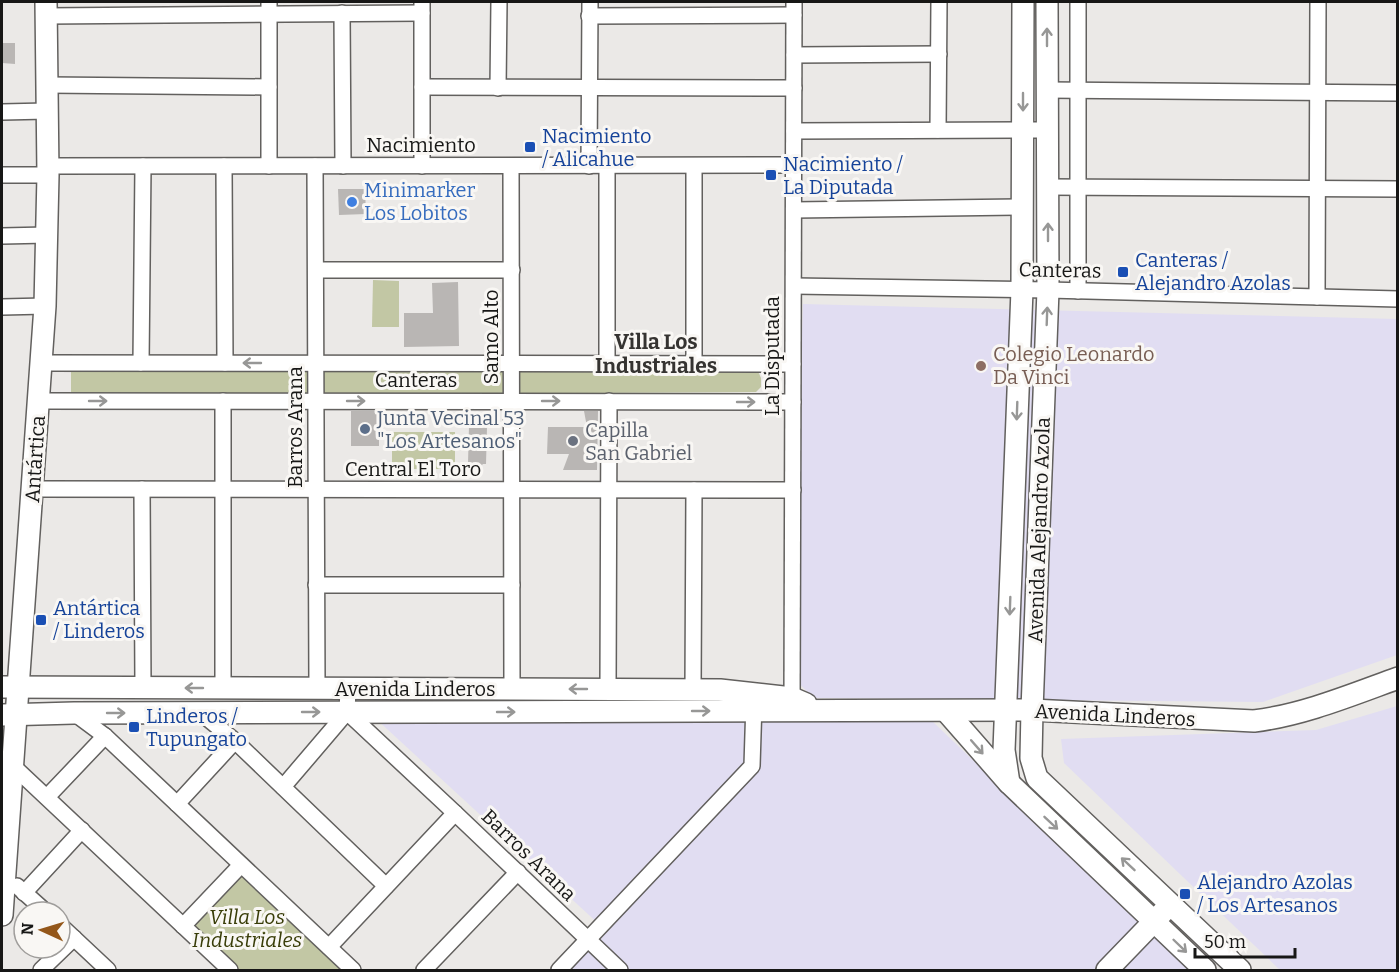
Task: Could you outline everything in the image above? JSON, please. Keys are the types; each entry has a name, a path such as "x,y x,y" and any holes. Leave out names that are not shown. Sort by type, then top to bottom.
{"street":[{"path":"498,88 499,2"},
{"path":"938,130 939,2"},
{"name":"Avenida Alejandro Azola","path":"1009,783 1004,750 1022,290 1023,2"},
{"name":"Avenida Alejandro Azola","path":"1047,2 1048,290 1031,758 1037,778 1240,970"},
{"path":"1078,2 1078,291"},
{"path":"1317,297 1318,2"},
{"path":"46,9 269,8 342,13 422,7 422,166"},
{"path":"269,8 269,166"},
{"path":"589,166 590,9 794,8"},
{"name":"La Disputada","path":"792,705 794,8"},
{"name":"Antártica","path":"2,915 12,765 10,687 33,489 45,306 48,171 46,9"},
{"path":"342,13 343,166"},
{"path":"794,56 939,54"},
{"path":"47,85 269,87"},
{"path":"422,87 794,88"},
{"path":"1047,90 1398,93"},
{"path":"2,112 47,111"},
{"path":"794,131 1047,129"},
{"name":"Nacimiento","path":"2,175 143,166 794,165"},
{"path":"141,363 143,166"},
{"path":"224,166 225,363"},
{"name":"Barros Arana","path":"315,166 316,688"},
{"name":"Samo Alto","path":"511,166 512,689"},
{"path":"607,166 607,364"},
{"path":"694,166 694,364"},
{"path":"1048,187 1398,189"},
{"path":"794,210 1022,207"},
{"path":"2,236 47,236"},
{"path":"316,270 512,270"},
{"name":"Canteras","path":"794,286 1398,299"},
{"path":"2,307 45,306"},
{"name":"Canteras","path":"42,363 793,364"},
{"name":"Canteras","path":"39,401 793,402"},
{"path":"223,688 224,401"},
{"path":"608,690 609,402"},
{"name":"Central El Toro","path":"33,489 793,490"},
{"path":"142,489 143,688"},
{"path":"693,690 694,490"},
{"path":"316,585 512,585"},
{"name":"Avenida Linderos","path":"9,715 347,712 754,702 827,711 1032,710 1254,721 1306,710 1398,678"},
{"name":"Avenida Linderos","path":"10,687 720,690 754,702"},
{"path":"283,787 347,712 348,689"},
{"path":"559,970 752,766 754,702"},
{"path":"946,711 1009,783 1205,970"},
{"name":"Barros Arana","path":"347,712 621,970"},
{"path":"74,713 105,736 353,970"},
{"path":"201,713 235,741 386,886"},
{"path":"46,797 105,736"},
{"path":"177,804 235,741"},
{"path":"12,765 230,970"},
{"path":"329,947 455,813"},
{"path":"24,892 82,830"},
{"path":"183,926 241,865"},
{"path":"424,970 518,872"},
{"path":"4,874 33,900"},
{"path":"1107,970 1170,904"},
{"path":"41,970 74,939 108,970"}],"shaded area":[{"path":"803,304 1397,319 1397,655 1263,702 814,698 790,675"},
{"path":"1397,706 1397,970 1280,970 1064,763 1061,739 1316,730"},
{"path":"374,717 931,720 1192,970 562,970 602,927"}],"green space":[{"path":"373,280 399,281 399,327 372,327"},
{"path":"757,369 761,378 761,387 756,392 71,396 71,372"},
{"path":"392,432 455,432 455,469 392,469"},
{"name":"Villa Los Industriales","path":"240,871 345,970 237,970 189,925"}],"building":[{"path":"2,43 15,43 15,64 2,63"},
{"name":"Minimarker Los Lobitos","path":"338,189 365,189 366,214 339,215"},
{"path":"458,282 459,346 404,347 404,313 433,313 432,283"},
{"name":"Junta Vecinal 53 \"Los Artesanos\"","path":"351,411 379,411 379,446 351,446"},
{"name":"Capilla San Gabriel","path":"584,411 598,411 597,470 563,470 569,454 547,454 548,427 587,427"},
{"path":"469,426 487,427 486,464 479,468 468,463"}],"place":[{"name":"Nacimiento / Alicahue","path":"530,147"},
{"name":"Nacimiento / La Diputada","path":"771,175"},
{"name":"Minimarker Los Lobitos","path":"352,202"},
{"name":"Canteras / Alejandro Azolas","path":"1123,272"},
{"name":"Colegio Leonardo Da Vinci","path":"981,366"},
{"name":"Junta Vecinal 53 \"Los Artesanos\"","path":"365,429"},
{"name":"Capilla San Gabriel","path":"573,441"},
{"name":"Antártica / Linderos","path":"41,620"},
{"name":"Linderos / Tupungato","path":"134,727"},
{"name":"Alejandro Azolas / Los Artesanos","path":"1185,894"}],"district":[{"name":"Villa Los Industriales","path":"656,354"}]}
